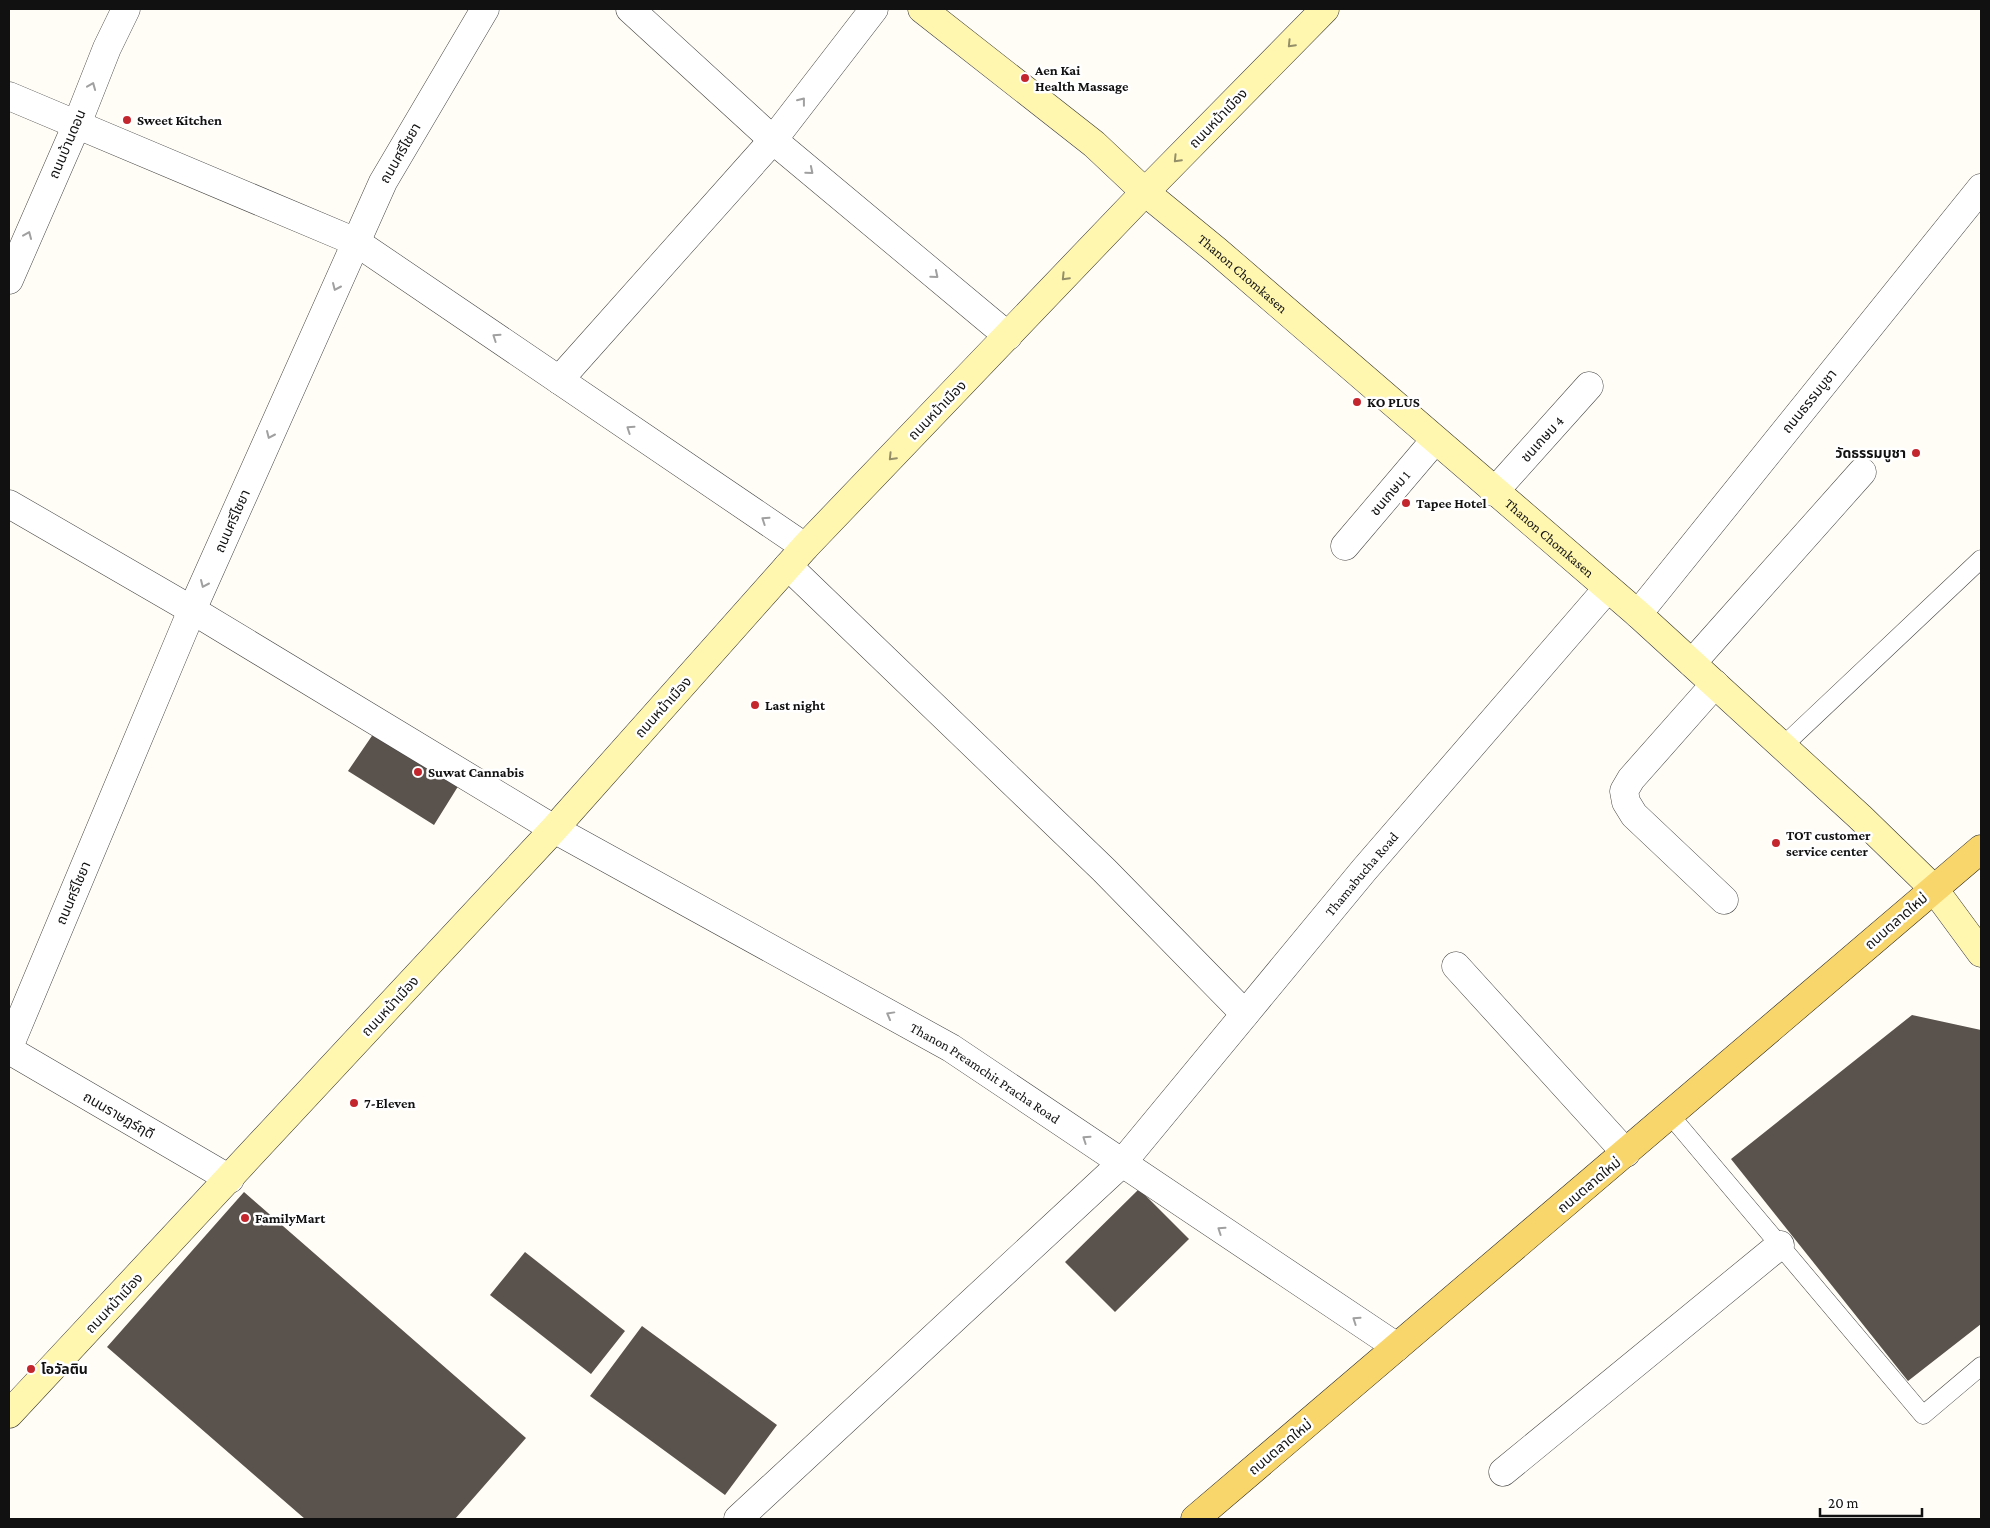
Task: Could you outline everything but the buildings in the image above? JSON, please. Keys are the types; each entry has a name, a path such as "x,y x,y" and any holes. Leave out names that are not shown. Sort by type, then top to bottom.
{"main road":[{"name":"ถนนตลาดใหม่","path":"1204,1517 1397,1347 1981,849"}],"street":[{"name":"ถนนบ้านดอน","path":"9,280 126,9"},
{"name":"ถนนศรีไชยา","path":"9,1049 192,610 383,182 485,9"},
{"path":"630,9 773,140 1008,336"},
{"path":"559,380 773,140 874,9"},
{"name":"Thanon Chomkasen","path":"922,9 1094,144 1145,192 1217,251 1494,492 1638,614 1860,817 1934,889 1981,953"},
{"name":"ถนนหน้าเมือง","path":"9,1414 230,1179 554,829 797,557 1145,192 1325,9"},
{"path":"9,96 356,242 559,380 797,557 1245,1014"},
{"name":"ถนนธรรมบูชา","path":"1638,614 1981,188"},
{"name":"ชนเกษม 4","path":"1494,492 1589,386"},
{"name":"ชนเกษม 1","path":"1344,546 1434,440"},
{"path":"1692,663 1862,472"},
{"name":"Thanon Preamchit Pracha Road","path":"9,504 192,610 554,829 951,1048 1397,1347"},
{"name":"Thamabucha Road","path":"738,1519 1122,1163 1364,870 1607,589"},
{"path":"1715,684 1631,779 1624,791 1626,802 1634,815 1724,900"},
{"path":"1456,966 1626,1153"},
{"name":"ถนนราษฎร์ฤดี","path":"9,1049 230,1179"},
{"path":"1503,1472 1780,1245"}],"lane":[{"path":"1783,746 1981,559"},
{"path":"1670,1115 1923,1415 1981,1366"}],"place":[{"name":"Aen Kai Health Massage","path":"1025,78"},
{"name":"Sweet Kitchen","path":"127,120"},
{"name":"KO PLUS","path":"1357,402"},
{"name":"วัดธรรมบูชา","path":"1916,453"},
{"name":"Tapee Hotel","path":"1406,503"},
{"name":"Last night","path":"755,705"},
{"name":"Suwat Cannabis","path":"418,772"},
{"name":"TOT customer service center","path":"1776,843"},
{"name":"7-Eleven","path":"354,1103"},
{"name":"FamilyMart","path":"245,1218"},
{"name":"โอวัลติน","path":"31,1369"}]}
